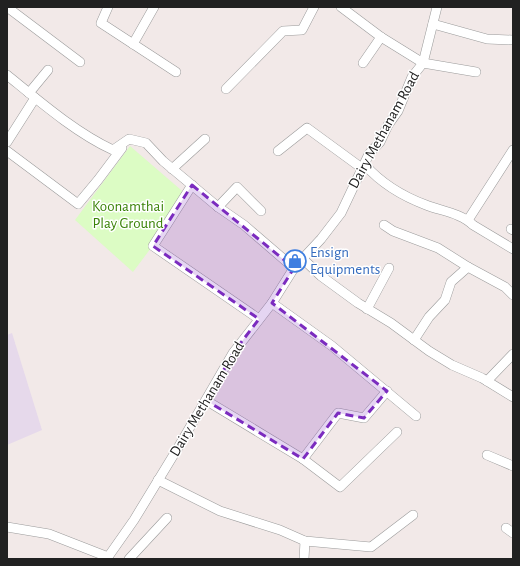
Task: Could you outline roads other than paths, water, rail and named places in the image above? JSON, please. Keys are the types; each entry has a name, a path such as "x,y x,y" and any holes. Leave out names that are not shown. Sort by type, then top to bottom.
{"street":[{"path":"7,7 80,62"},
{"path":"108,7 101,23 176,72"},
{"path":"133,44 154,7"},
{"path":"226,89 283,31 302,30 314,7"},
{"name":"Dairy Methanam Road","path":"7,527 49,534 108,558 134,520 207,401 233,353 272,303 294,268 341,213 369,154 380,142 388,125 398,111 412,77 423,63 437,7"},
{"path":"345,8 381,37 423,63 476,72"},
{"path":"433,24 487,39 513,40"},
{"path":"362,63 381,37"},
{"path":"7,142 32,95 48,70"},
{"path":"7,75 99,144 114,150 129,139 146,143 172,169 218,208 244,225 294,268"},
{"path":"278,151 307,128 364,167 394,190 427,206 468,220 473,226 513,249"},
{"path":"7,151 78,204 129,139"},
{"path":"172,169 205,139"},
{"path":"468,220 513,150"},
{"path":"192,185 153,246 259,319"},
{"path":"218,208 237,187 261,211"},
{"path":"384,225 393,231 438,248 468,267 505,287 513,295"},
{"path":"303,258 321,276 367,309 452,365 487,381 513,397"},
{"path":"414,340 429,317 445,300 452,282 468,267"},
{"path":"367,309 389,268"},
{"path":"272,303 332,346 416,416"},
{"path":"487,381 513,354"},
{"path":"303,459 338,413 364,418 386,391"},
{"path":"207,401 303,459 340,486 397,432"},
{"path":"486,455 513,466"},
{"path":"158,480 220,511 280,530 304,542 371,547 413,515"},
{"path":"129,559 167,518"},
{"path":"304,542 304,559"}],"place":[{"name":"Ensign Equipments","path":"295,261"}],"park label":[{"name":"Koonamthai Play Ground","path":"128,214"}]}
